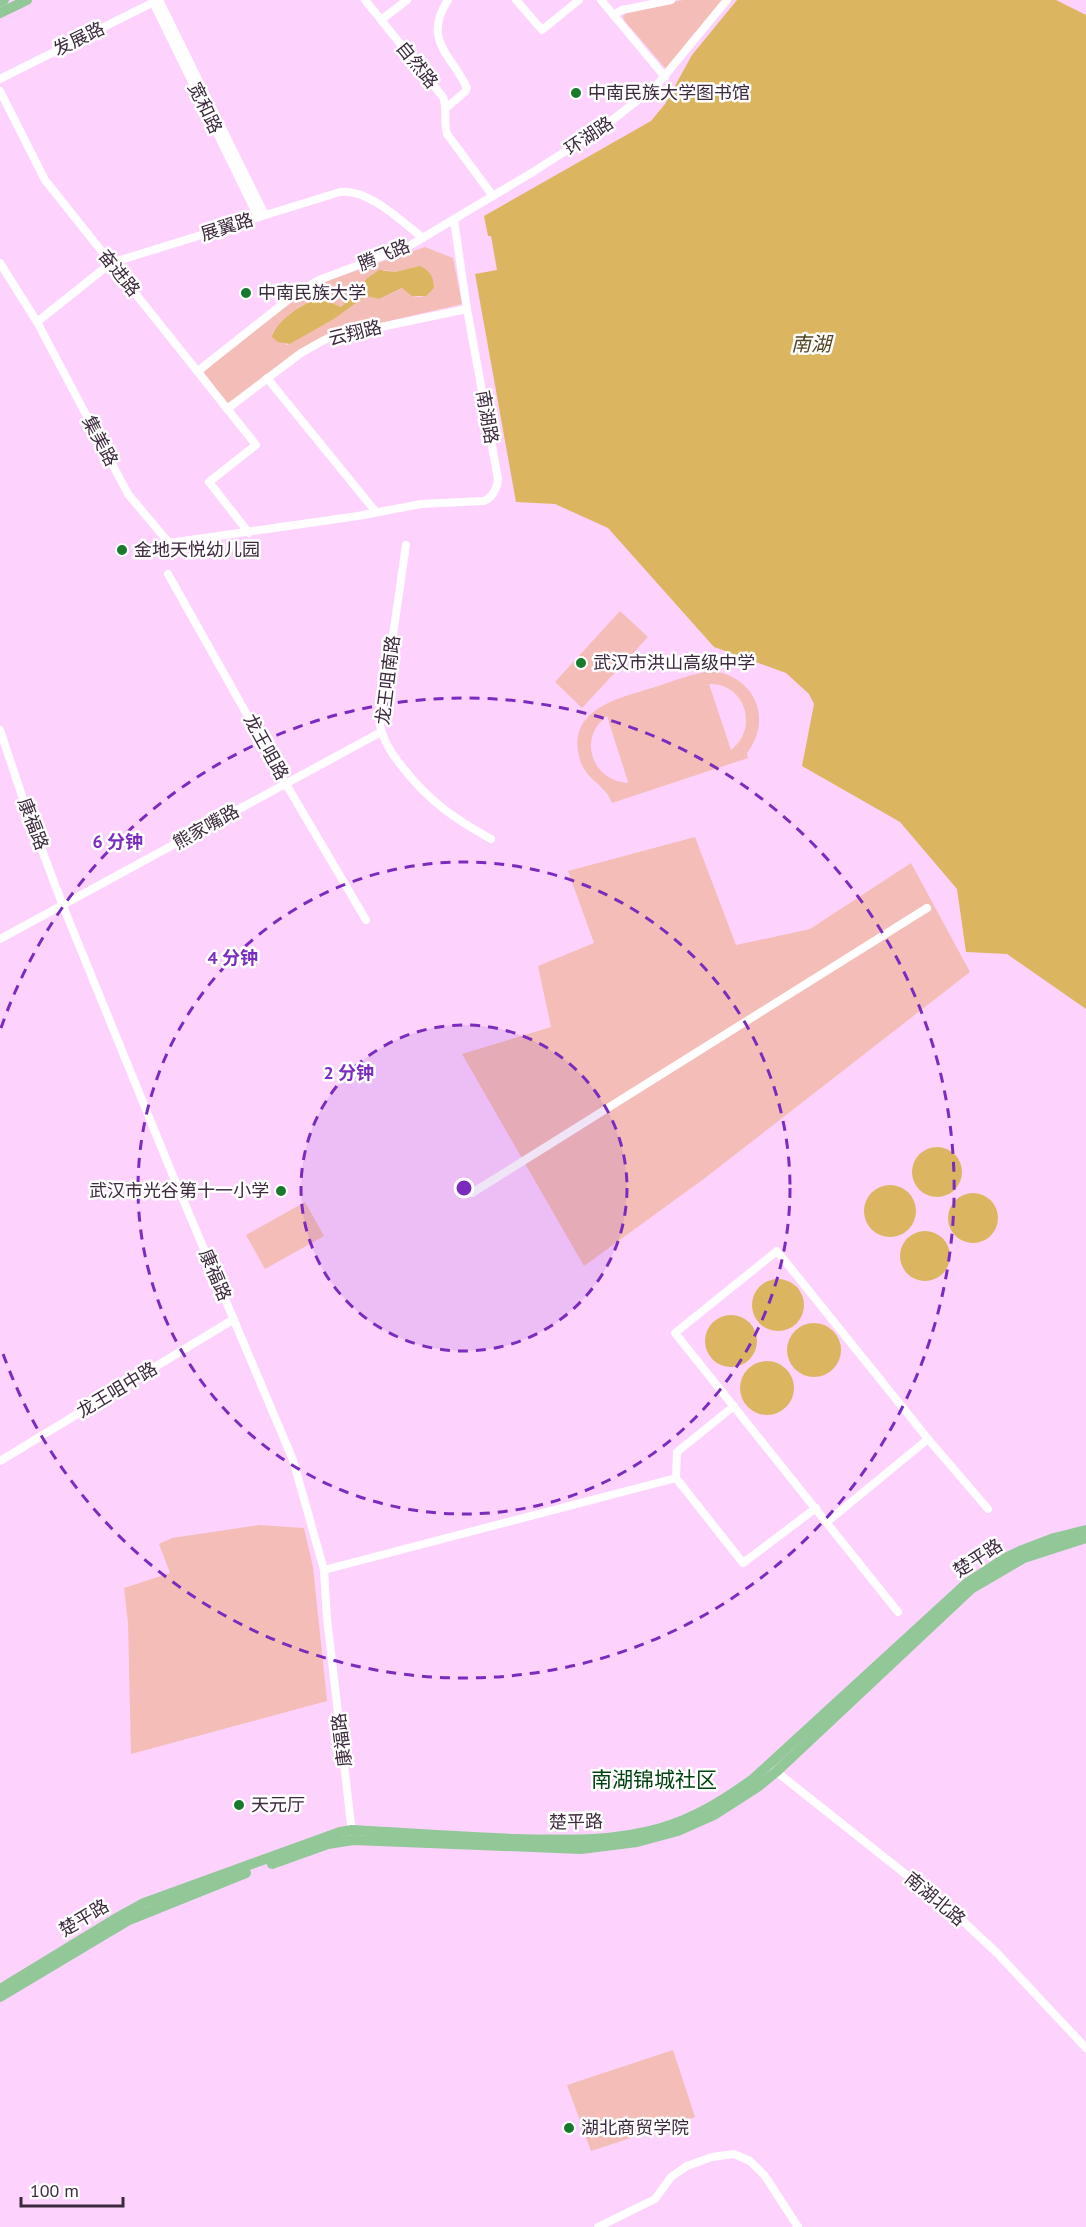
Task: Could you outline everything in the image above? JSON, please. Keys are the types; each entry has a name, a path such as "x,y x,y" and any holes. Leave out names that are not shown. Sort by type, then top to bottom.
{"main road":[{"path":"0,2 4,0"},
{"path":"0,13 27,0"},
{"name":"楚平路","path":"0,1989 144,1903 309,1843 352,1835 580,1849 637,1842 678,1831 714,1815 759,1786 773,1769 931,1614 967,1583 1020,1551 1054,1538 1086,1530"},
{"name":"楚平路","path":"773,1769 971,1590 1024,1558 1086,1538"},
{"name":"楚平路","path":"0,1997 148,1910 352,1835"}],"street":[{"name":"自然路","path":"365,0 442,97 446,108 447,134 493,196"},
{"path":"381,20 407,0"},
{"path":"446,108 467,88 438,40 440,17 448,0"},
{"path":"516,0 542,30 579,0"},
{"path":"601,0 665,77"},
{"path":"613,15 621,10 671,0"},
{"name":"环湖路","path":"454,220 606,125 647,94 665,77 727,0"},
{"name":"发展路","path":"0,79 158,2"},
{"name":"宽和路","path":"158,2 262,216"},
{"name":"奋进路","path":"0,91 45,180 256,445 209,482 249,533"},
{"name":"展翼路","path":"38,322 111,263 340,192 353,192 371,199 423,238"},
{"name":"腾飞路","path":"198,371 298,291 319,280 400,250 454,220"},
{"name":"南湖路","path":"249,533 421,504 484,501 490,498 498,479 467,309 454,220"},
{"name":"集美路","path":"0,263 38,322 128,494 169,543 249,533"},
{"name":"云翔路","path":"227,409 307,349 336,335 467,309"},
{"path":"267,378 376,512"},
{"name":"龙王咀南路","path":"406,545 381,732 394,756 427,796 453,817 491,838"},
{"name":"龙王咀路","path":"168,573 286,784 366,920"},
{"name":"康福路","path":"0,730 63,906 293,1460 324,1570 327,1618 352,1835"},
{"name":"熊家嘴路","path":"0,939 381,732"},
{"path":"472,1193 927,908"},
{"path":"898,1612 675,1333 777,1251 928,1439 988,1509"},
{"name":"龙王咀中路","path":"0,1461 234,1319"},
{"path":"734,1406 677,1452 676,1478 743,1563 816,1508"},
{"path":"827,1522 928,1439"},
{"path":"324,1570 676,1478"},
{"name":"南湖北路","path":"773,1769 952,1911 996,1952 1086,2048"},
{"path":"598,2227 655,2199 671,2177 687,2166 712,2157 734,2154 750,2161 765,2176 798,2227"}],"shaded area":[{"path":"683,0 725,0 666,69 623,16 630,11"},
{"path":"425,247 453,258 462,304 325,336 304,347 232,402 227,403 204,373 206,369 295,298 323,282","holes":["419,266 433,280 434,288 426,295 419,297 411,295 403,288 379,299 366,296 334,319 290,344 287,345 272,334 292,312 312,301 323,301 341,307 357,292 366,279 384,270 395,272"]},
{"path":"620,611 648,637 582,708 555,682"},
{"path":"713,671 728,675 740,682 756,702 759,727 755,740 747,753 748,758 612,803 587,773 580,760 577,743 580,729 588,717 611,701","holes":["709,684 722,686 732,691 740,699 744,709 745,731 740,741 731,750","607,716 628,782 628,783 605,775 593,757 591,746 593,735 598,725"]},
{"path":"695,837 736,945 810,929 911,863 970,972 705,1178 584,1266 462,1054 551,1027 538,966 594,943 568,871"},
{"path":"305,1202 324,1236 265,1269 246,1235"},
{"path":"259,1525 304,1528 313,1567 327,1701 131,1754 128,1623 124,1588 170,1573 159,1544 172,1538"},
{"path":"673,2050 695,2117 591,2151 567,2085"}],"water":[{"name":"南湖","path":"737,0 1056,0 1086,15 1086,1009 1007,954 966,952 957,889 900,822 802,766 814,704 809,694 786,673 714,647 608,528 555,504 516,502 475,274 497,270 491,236 488,236 484,216 651,121 665,104 692,55"},
{"path":"419,266 428,271 433,280 434,288 426,296 412,296 402,288 379,299 366,296 334,319 290,344 278,342 272,337 278,326 290,314 305,304 321,300 341,307 357,292 366,279 379,270 395,272"},
{"path":"932,1147 942,1147 955,1154 962,1167 962,1177 955,1190 942,1197 932,1197 923,1193 916,1186 912,1177 912,1167 916,1158 923,1151"},
{"path":"890,1185 900,1187 908,1193 914,1201 916,1211 914,1221 908,1229 900,1235 890,1237 880,1235 872,1229 866,1221 864,1211 866,1201 872,1193 880,1187"},
{"path":"968,1193 978,1193 991,1200 998,1213 998,1223 991,1236 978,1243 968,1243 959,1239 952,1232 948,1223 948,1213 952,1204 959,1197"},
{"path":"925,1231 943,1238 950,1256 943,1274 925,1281 907,1274 900,1256 907,1238"},
{"path":"778,1279 792,1283 800,1291 804,1305 800,1319 792,1327 778,1331 764,1327 756,1319 752,1305 756,1291 764,1283"},
{"path":"726,1315 736,1315 745,1319 753,1327 757,1341 753,1355 745,1363 736,1367 726,1367 717,1363 709,1355 705,1346 705,1336 709,1327 717,1319"},
{"path":"814,1323 824,1325 833,1331 839,1340 841,1350 839,1360 833,1369 824,1375 814,1377 804,1375 795,1369 789,1360 787,1350 789,1340 795,1331 804,1325"},
{"path":"767,1361 777,1363 786,1369 792,1378 794,1388 792,1398 786,1407 777,1413 767,1415 757,1413 748,1407 742,1398 740,1388 742,1378 748,1369 757,1363"}],"place":[{"name":"中南民族大学图书馆","path":"576,93"},
{"name":"中南民族大学","path":"246,293"},
{"name":"金地天悦幼儿园","path":"122,550"},
{"name":"武汉市洪山高级中学","path":"581,663"},
{"name":"武汉市光谷第十一小学","path":"281,1191"},
{"name":"天元厅","path":"239,1805"},
{"name":"湖北商贸学院","path":"569,2128"}],"district":[{"name":"南湖锦城社区","path":"654,1780"}]}
